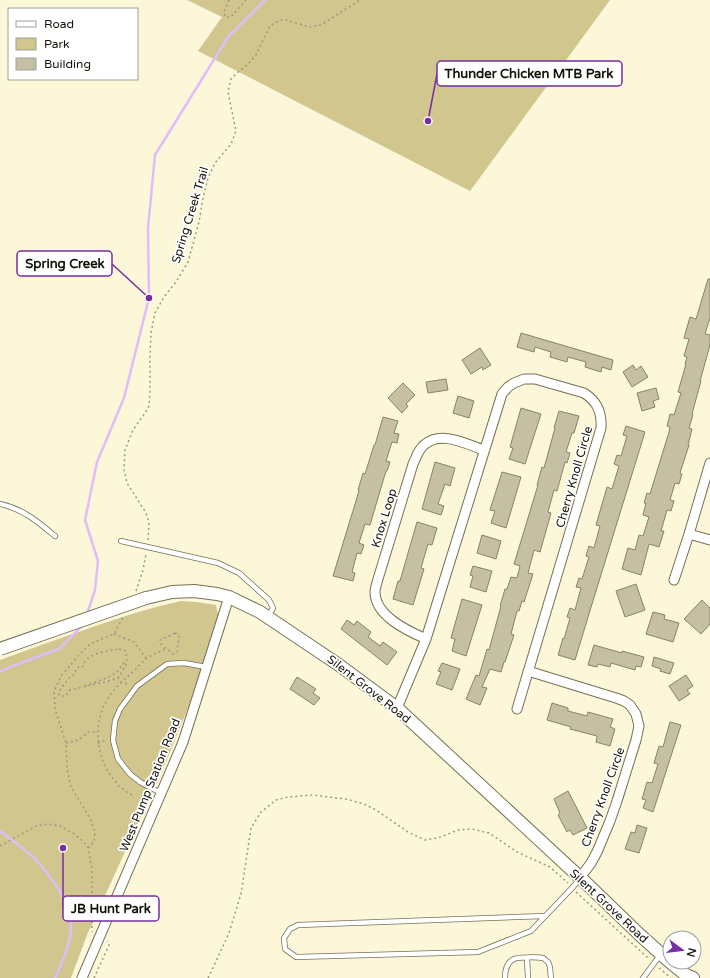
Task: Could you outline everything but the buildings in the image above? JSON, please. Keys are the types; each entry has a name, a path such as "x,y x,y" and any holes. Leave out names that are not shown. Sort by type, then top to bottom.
{"street":[{"name":"Cherry Knoll Circle","path":"397,708 426,639 502,394 514,383 524,379 535,379 584,393 591,397 599,410 602,419 601,428 528,671 624,701 636,714 639,726 636,740 617,801 597,852 580,878"},
{"name":"Knox Loop","path":"426,639 394,622 385,614 378,603 375,592 413,464 424,445 435,439 443,438 454,440 484,450"},
{"path":"674,580 710,463"},
{"path":"689,534 710,540"},
{"name":"Silent Grove Road","path":"0,649 140,597 172,592 194,591 228,597 268,617 339,665 397,708 580,878 662,959"},
{"name":"West Pump Station Road","path":"82,978 183,742 228,597"},
{"path":"517,709 528,671"},
{"name":"Silent Grove Road","path":"678,970 693,978"}],"lane":[{"path":"0,504 10,506 24,512 55,536"},
{"path":"121,541 218,563 238,573 269,600 273,608 268,617"},
{"path":"161,793 140,782 130,774 118,759 113,740 115,721 120,709 137,686 167,664 184,663 206,668"},
{"path":"545,916 298,925 290,929 284,938 285,950 296,957 478,952 531,931 572,888 580,878"},
{"path":"505,978 505,972 508,964 514,959 533,957 542,958 548,963 551,978"},
{"path":"527,958 528,978"},
{"path":"643,978 662,966"}],"path":[{"path":"229,0 224,12 226,17 232,17 246,0"},
{"name":"Spring Creek Trail","path":"140,597 149,537 149,523 146,513 127,482 124,469 125,450 133,430 149,406 151,333 156,313 164,297 176,282 188,262 199,222 208,178 215,163 231,144 236,131 228,92 231,79 256,55 270,26 280,20 287,20 309,26 321,25 360,0"},
{"path":"88,848 94,842 95,832 90,818 71,787 67,769 66,743 55,709 54,691 62,675 78,656 90,644 114,634 124,615"},
{"path":"175,633 178,634 179,638 177,650 175,653 172,653 161,644 160,640 175,633"},
{"path":"114,634 134,642 146,658"},
{"path":"119,649 126,652 127,663 118,677 112,680 70,690 66,696 59,695 59,691 70,677 75,674 76,669 84,666 84,663 88,658 100,653 119,649"},
{"path":"82,688 118,671 127,659"},
{"path":"118,677 121,682"},
{"path":"66,743 79,740 88,732 98,732"},
{"path":"208,978 229,933 241,894 251,828 261,812 276,800 288,797 312,795 346,799 364,804 376,810 408,832 425,840 438,838 458,830 472,829 489,833 517,852 550,867 561,876"},
{"path":"0,846 36,826 48,824 60,826 84,842 88,848 92,868 91,931 96,934"},
{"path":"581,896 642,953"},
{"path":"94,978 109,945 108,940 104,938"}],"green space":[{"path":"187,0 610,0 470,191 198,51 222,17"},
{"path":"181,601 216,605 219,618 205,666 166,762 87,935 71,978 0,978 0,660 122,617"}],"waterway":[{"path":"87,614 95,590 98,561 85,520 97,462 124,398 149,298 148,228 155,155 228,37 265,0"},
{"path":"0,672 59,649 83,625"},
{"path":"0,831 42,866 59,890 68,909 71,933 66,953 55,978"}],"place":[{"name":"Thunder Chicken MTB Park","path":"428,121"},
{"name":"Spring Creek","path":"149,298"},
{"name":"JB Hunt Park","path":"63,848"}]}
